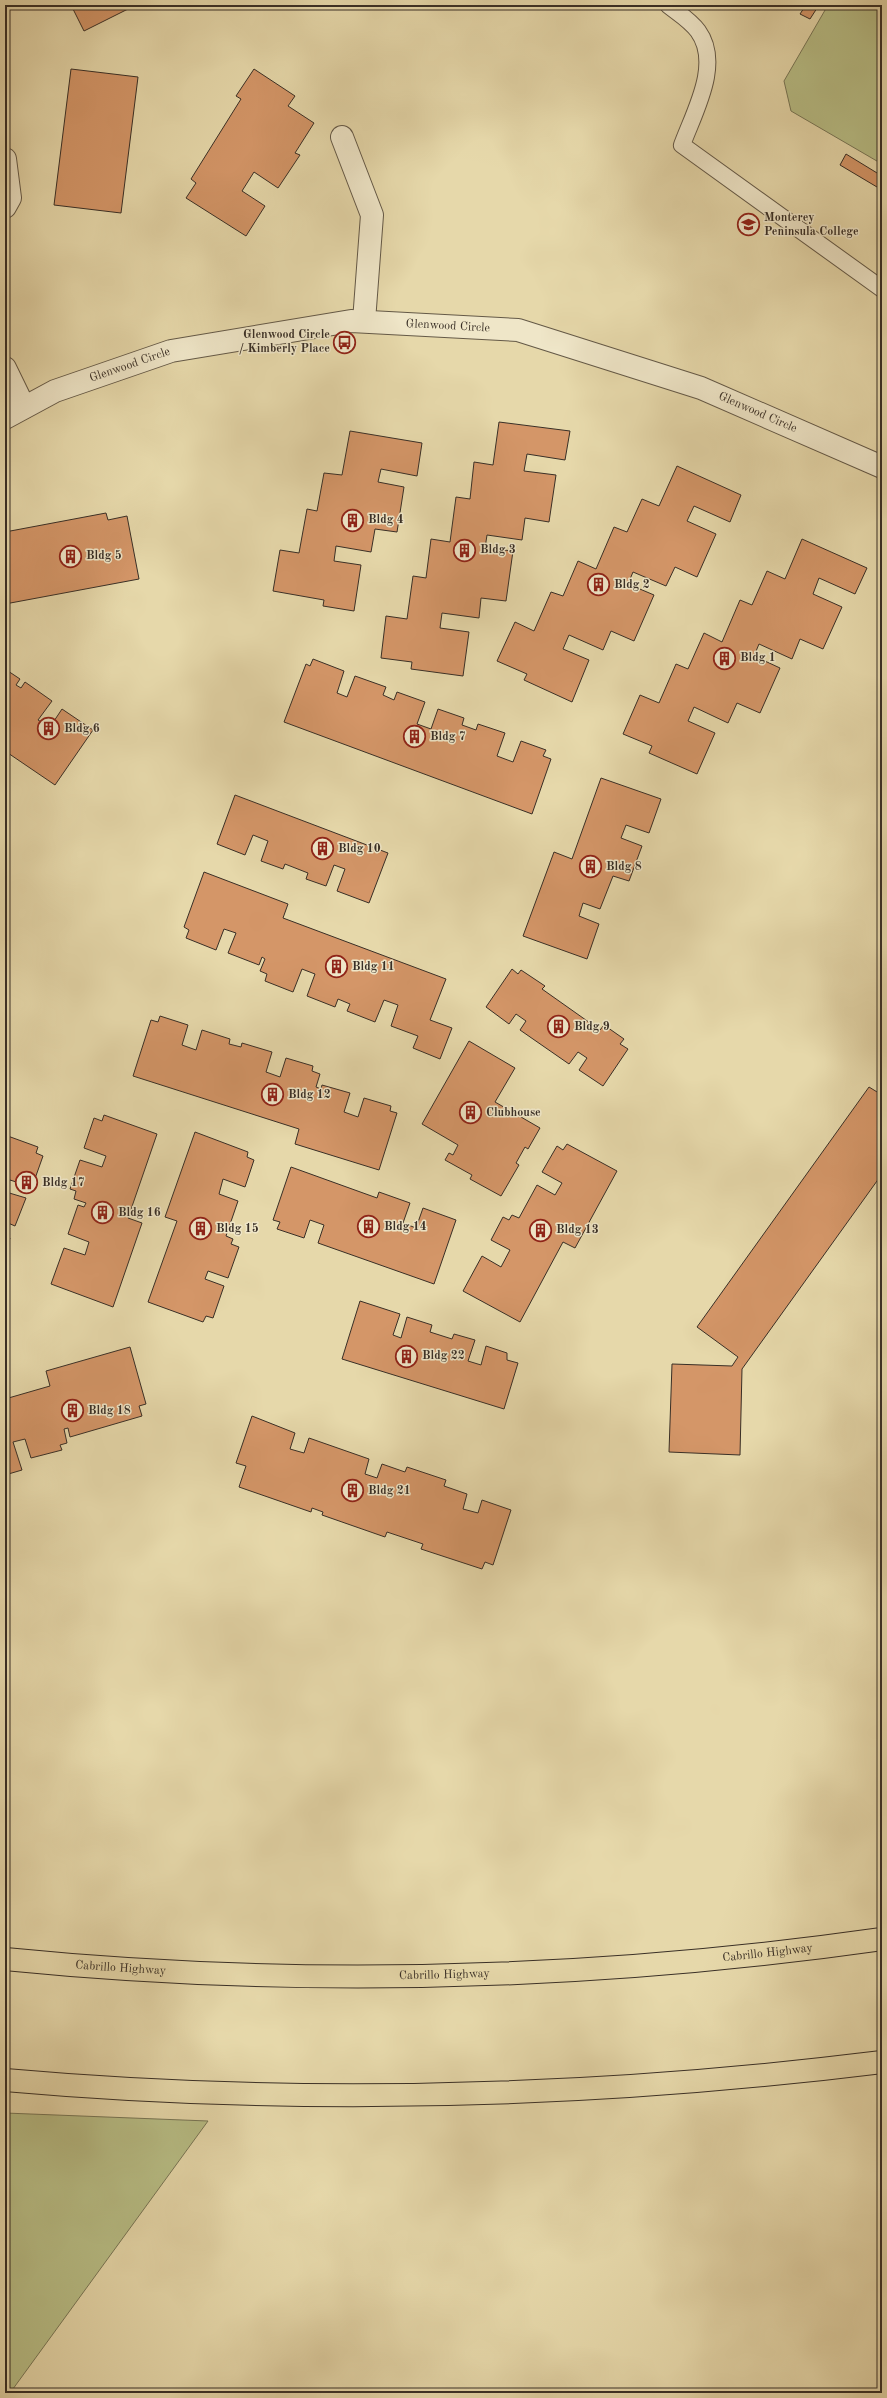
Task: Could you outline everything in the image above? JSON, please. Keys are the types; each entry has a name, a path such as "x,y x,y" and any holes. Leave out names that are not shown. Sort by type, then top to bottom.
{"highway":[{"name":"Cabrillo Highway","path":"5,1959 187,1972 438,1975 589,1968 688,1960 882,1939"},
{"path":"5,2080 224,2093 372,2096 480,2095 731,2079 882,2062"}],"street":[{"path":"342,137 372,215 364,321"},
{"path":"5,159 10,198 5,207"},
{"name":"Glenwood Circle","path":"5,418 24,406 55,391 170,350 352,321 364,321 518,330 701,388 882,467"},
{"path":"5,368 24,406"}],"lane":[{"path":"668,5 688,20 699,32 708,60 705,79 682,144 882,289"}],"green space":[{"path":"828,5 882,5 882,164 791,111 784,81"},
{"path":"5,2113 208,2121 10,2393 5,2393"}],"building":[{"path":"71,5 136,5 84,31"},
{"path":"806,5 819,5 810,19 800,14"},
{"path":"71,69 138,77 121,213 54,205"},
{"path":"254,69 295,96 288,106 314,123 295,153 300,155 278,188 254,172 242,191 265,206 246,236 186,198 196,183 191,179 241,99 236,96"},
{"path":"846,154 882,176 882,190 840,165"},
{"name":"Bldg 3","path":"499,422 570,431 565,460 527,454 524,471 556,475 549,522 525,518 522,540 487,535 485,548 513,551 506,601 481,598 479,618 442,613 440,628 469,632 463,676 411,669 412,662 381,658 386,616 407,619 413,576 426,578 431,539 450,542 456,497 470,499 474,462 493,465"},
{"name":"Bldg 4","path":"350,431 422,443 417,476 381,469 378,482 404,487 397,532 375,529 371,552 336,546 334,561 361,565 354,611 323,606 324,600 273,591 280,550 299,553 307,509 317,511 324,473 342,475"},
{"name":"Bldg 2","path":"677,466 741,495 730,522 694,506 687,521 716,534 697,577 675,567 666,586 633,572 628,584 654,595 634,641 611,631 603,650 569,635 563,649 589,660 572,702 524,680 527,674 497,661 515,622 534,631 551,592 563,596 578,561 596,569 614,527 627,532 642,499 659,506"},
{"name":"Bldg 5","path":"106,513 108,520 127,516 139,579 5,604 5,532"},
{"name":"Bldg 1","path":"802,539 867,568 855,594 819,578 813,594 842,607 823,649 800,639 792,659 759,644 754,656 780,668 760,713 737,703 728,723 694,707 688,721 715,733 697,774 649,753 652,746 623,734 640,695 659,703 676,664 688,669 704,633 722,642 740,600 752,605 767,571 785,579"},
{"name":"Bldg 7","path":"313,659 344,671 337,693 347,697 355,676 386,687 383,695 394,700 397,692 425,702 417,724 431,729 438,709 464,718 462,725 476,730 478,724 505,733 497,756 513,762 521,741 546,750 543,756 551,759 532,814 284,722 306,664 310,666"},
{"name":"Bldg 6","path":"5,669 20,679 16,685 21,688 25,682 52,701 38,720 50,727 62,709 93,730 55,785 5,751"},
{"name":"Bldg 8","path":"601,778 661,799 649,833 626,825 621,838 642,846 629,881 613,876 600,909 583,903 579,916 599,924 587,959 523,936 554,852 572,859"},
{"name":"Bldg 10","path":"235,795 388,853 369,903 337,891 345,869 334,865 326,886 306,879 308,873 285,864 283,869 261,861 268,841 253,835 245,855 217,844"},
{"name":"Bldg 11","path":"204,872 288,904 283,918 446,979 430,1020 452,1028 440,1059 413,1048 418,1036 391,1026 398,1005 384,1000 375,1022 347,1011 350,1004 338,999 335,1007 307,996 315,974 302,969 293,992 265,981 267,974 260,971 265,959 262,957 259,965 228,953 236,933 224,929 216,950 186,938 189,930 184,927"},
{"name":"Bldg 9","path":"512,969 518,974 521,970 545,986 542,989 600,1030 604,1025 624,1039 620,1044 628,1049 603,1086 579,1070 587,1058 578,1052 569,1064 520,1030 526,1021 516,1014 509,1024 486,1007"},
{"name":"Bldg 12","path":"160,1016 188,1025 182,1045 196,1050 202,1030 230,1039 229,1044 241,1047 242,1043 272,1052 266,1072 280,1077 286,1058 313,1066 312,1071 320,1074 316,1087 321,1089 322,1085 350,1093 344,1112 358,1117 364,1098 391,1106 390,1111 397,1113 379,1170 295,1144 299,1129 133,1076 151,1020 158,1022"},
{"name":"Clubhouse","path":"469,1041 515,1068 495,1102 540,1128 528,1149 525,1147 516,1163 519,1165 501,1196 470,1179 472,1175 445,1160 449,1153 453,1155 458,1145 422,1124"},
{"path":"869,1087 882,1095 882,1174 742,1369 740,1455 669,1452 672,1364 732,1366 738,1357 697,1327"},
{"name":"Bldg 16","path":"104,1115 157,1134 128,1218 142,1223 113,1307 51,1284 64,1248 85,1255 89,1242 68,1234 78,1205 84,1207 86,1203 74,1199 76,1191 70,1189 80,1160 102,1167 106,1156 84,1148 94,1118 102,1121"},
{"name":"Bldg 15","path":"195,1132 248,1152 247,1157 254,1160 245,1187 223,1179 219,1194 238,1201 226,1236 233,1239 231,1244 239,1247 228,1278 208,1271 205,1279 224,1286 213,1318 206,1316 203,1322 148,1302 177,1221 165,1217"},
{"name":"Bldg 17","path":"5,1135 38,1147 36,1153 43,1156 32,1187 10,1180 6,1192 26,1198 15,1226 8,1223 5,1233"},
{"name":"Bldg 13","path":"567,1144 617,1171 575,1248 563,1242 520,1322 463,1291 482,1256 501,1267 510,1250 491,1240 503,1217 509,1220 512,1215 519,1218 537,1185 555,1195 562,1183 542,1172 557,1146 563,1150"},
{"name":"Bldg 14","path":"291,1167 377,1198 379,1192 410,1203 403,1223 416,1228 423,1208 456,1220 434,1284 318,1243 324,1225 310,1220 304,1238 277,1229 280,1222 273,1220"},
{"path":"5,1236 10,1238 5,1254"},
{"name":"Bldg 22","path":"360,1301 400,1314 393,1335 401,1338 407,1317 432,1325 430,1332 452,1339 454,1334 475,1340 468,1361 481,1365 486,1346 507,1353 507,1360 518,1363 504,1409 342,1359"},
{"name":"Bldg 18","path":"130,1347 146,1404 139,1406 142,1416 70,1437 68,1428 64,1429 67,1443 60,1445 62,1450 31,1458 25,1439 13,1442 22,1470 5,1475 5,1399 50,1386 46,1371"},
{"name":"Bldg 21","path":"252,1416 295,1433 290,1449 304,1453 309,1438 369,1459 365,1474 377,1478 382,1464 405,1472 407,1467 446,1480 444,1486 467,1494 463,1509 478,1513 482,1500 511,1510 493,1565 485,1562 482,1569 421,1549 423,1544 387,1532 385,1537 322,1515 323,1512 312,1508 311,1512 239,1487 246,1466 236,1463"},
{"path":"5,1554 8,1555 5,1605"}],"place":[{"name":"Monterey Peninsula College","path":"748,225"},
{"name":"Glenwood Circle / Kimberly Place","path":"345,342"},
{"name":"Bldg 4","path":"352,520"},
{"name":"Bldg 3","path":"464,550"},
{"name":"Bldg 5","path":"70,556"},
{"name":"Bldg 2","path":"599,585"},
{"name":"Bldg 1","path":"725,658"},
{"name":"Bldg 6","path":"48,729"},
{"name":"Bldg 7","path":"414,737"},
{"name":"Bldg 10","path":"322,849"},
{"name":"Bldg 8","path":"591,867"},
{"name":"Bldg 11","path":"337,967"},
{"name":"Bldg 9","path":"559,1027"},
{"name":"Bldg 12","path":"272,1095"},
{"name":"Clubhouse","path":"471,1113"},
{"name":"Bldg 17","path":"27,1183"},
{"name":"Bldg 16","path":"103,1213"},
{"name":"Bldg 14","path":"368,1227"},
{"name":"Bldg 15","path":"201,1229"},
{"name":"Bldg 13","path":"541,1230"},
{"name":"Bldg 22","path":"406,1356"},
{"name":"Bldg 18","path":"73,1411"},
{"name":"Bldg 21","path":"353,1491"}]}
